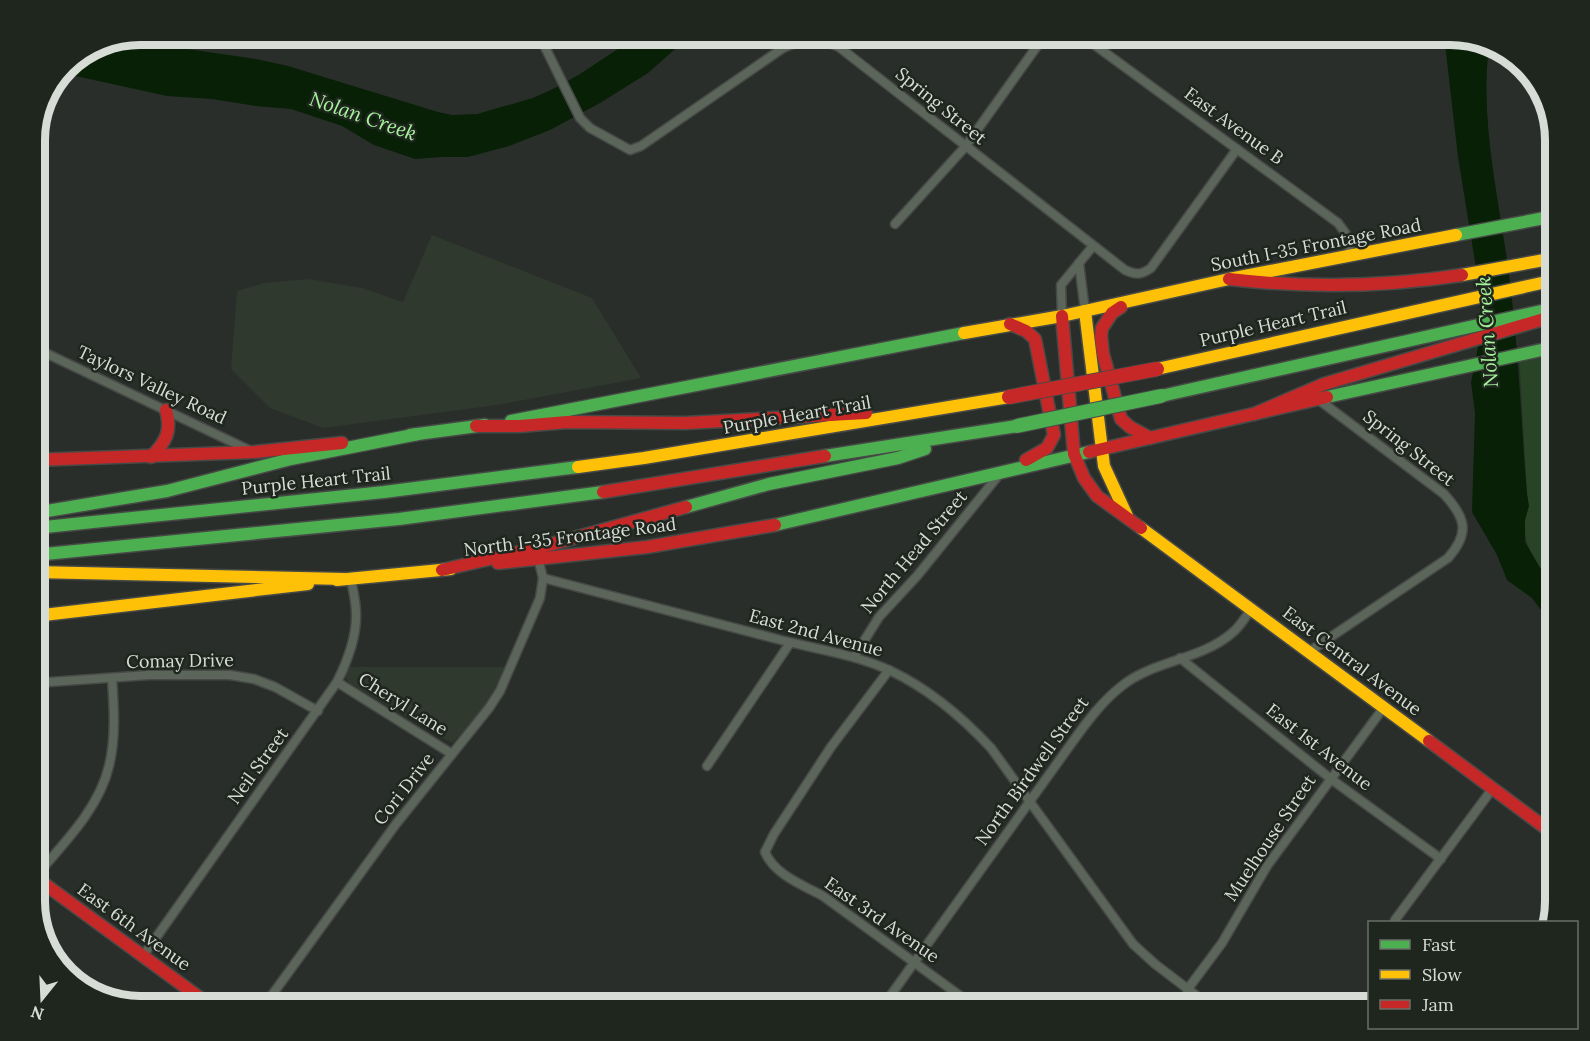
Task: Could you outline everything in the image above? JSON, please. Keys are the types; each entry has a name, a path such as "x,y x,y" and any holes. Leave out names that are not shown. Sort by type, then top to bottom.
{"main road":[{"name":"South I-35 Frontage Road","path":"1085,311 1229,279 1545,218"},
{"path":"1229,279 1250,282 1358,285 1426,280 1545,260"},
{"name":"Purple Heart Trail","path":"45,527 360,494 621,462 1009,397 1157,369 1545,282"},
{"path":"1150,438 1121,419 1100,343 1102,327 1107,316 1119,307 1153,295"},
{"path":"45,511 156,493 291,459 418,435 615,403 1085,311"},
{"name":"East Central Avenue","path":"1085,311 1104,466 1126,516"},
{"path":"45,554 399,519 607,491 971,435 1434,337 1545,311"},
{"name":"East Central Avenue","path":"1062,316 1074,454 1084,478 1097,496 1252,608 1545,827"},
{"path":"1254,414 1282,400 1342,379 1508,332 1545,319"},
{"path":"1003,471 1044,452 1051,445 1054,435 1035,339 1026,331 1010,324"},
{"path":"1101,448 1545,349"},
{"path":"476,426 520,426 567,422 712,422 949,407"},
{"path":"151,457 163,446 170,434 166,410"},
{"path":"45,460 254,452 418,435"},
{"path":"442,570 545,546 728,494 898,458 971,435"},
{"name":"North I-35 Frontage Road","path":"45,615 647,547 718,536 840,512 1101,448"},
{"path":"45,572 348,579"},
{"name":"East 6th Avenue","path":"45,884 197,996"}],"street":[{"name":"Spring Street","path":"544,45 580,118 590,128 630,150 641,146 790,45"},
{"name":"Spring Street","path":"836,45 1093,246 1132,273 1143,274 1151,268 1237,149"},
{"path":"895,224 965,147 1037,45"},
{"name":"East Avenue B","path":"1096,45 1338,223 1346,234 1352,255"},
{"name":"East Central Avenue","path":"1062,316 1061,285 1093,246"},
{"name":"East Central Avenue","path":"1079,263 1085,311"},
{"name":"Taylors Valley Road","path":"45,353 254,452"},
{"name":"Spring Street","path":"1310,651 1448,558 1457,548 1463,532 1459,513 1444,495 1319,400"},
{"name":"North Head Street","path":"854,657 879,617 917,576 1003,471"},
{"path":"538,558 543,578"},
{"name":"East 2nd Avenue","path":"543,578 790,643 854,657 889,670 913,683 964,721 991,748 1133,944 1196,996"},
{"name":"Cori Drive","path":"271,996 390,833 477,725 500,690 540,598 543,578"},
{"name":"Neil Street","path":"143,956 337,682 352,644 356,614 348,579"},
{"name":"North Birdwell Street","path":"890,996 1102,704 1124,684 1148,670 1219,643 1234,632 1252,608"},
{"path":"707,766 790,643"},
{"name":"East 1st Avenue","path":"1180,658 1331,778 1441,859"},
{"name":"East 3rd Avenue","path":"889,670 831,747 774,834 765,852 769,863 822,896 960,996"},
{"name":"Comay Drive","path":"45,682 197,674 254,678 295,696 318,711"},
{"path":"45,865 93,804 104,783 112,751 114,704 112,679"},
{"name":"Cheryl Lane","path":"337,682 452,754"},
{"name":"Muelhouse Street","path":"1187,990 1222,943 1267,866 1384,707"},
{"path":"1395,920 1493,789"}],"shaded area":[{"path":"432,235 592,298 641,378 497,405 323,428 270,408 231,369 237,291 264,283 309,279 362,288 403,302"},
{"path":"1545,349 1545,573 1533,557 1526,540 1525,521 1528,502 1519,354"},
{"path":"349,667 504,667 494,697 483,713 452,743 348,682 345,675"}],"water":[{"name":"Nolan Creek","path":"159,45 288,66 452,115 477,114 533,98 580,74 624,45 680,45 648,73 550,130 509,146 468,157 415,159 374,145 342,126 291,109 167,96 71,75 93,58 110,50 128,46"},
{"name":"Nolan Creek","path":"1445,45 1475,48 1488,54 1487,105 1489,135 1513,309 1529,506 1525,520 1525,542 1545,575 1545,616 1532,598 1507,580 1497,555 1472,512 1475,413 1471,382 1484,317 1458,157"}],"traffic: fast":[{"path":"1456,235 1545,218"},
{"path":"1161,396 1545,310"},
{"path":"511,421 964,333"},
{"path":"1327,397 1545,349"},
{"path":"1017,426 1161,396"},
{"path":"410,435 485,425"},
{"path":"825,456 1017,426"},
{"path":"45,511 167,491 291,459 418,434"},
{"path":"686,507 769,484 898,458 925,449"},
{"path":"775,525 1089,452"},
{"path":"45,527 384,492 578,467"},
{"path":"45,554 399,519 603,492"}],"traffic: slow":[{"path":"964,333 1062,316 1229,279 1456,235"},
{"path":"1462,275 1545,260"},
{"path":"1157,369 1545,282"},
{"path":"1085,311 1104,466 1127,516"},
{"path":"578,467 1009,397"},
{"path":"1141,528 1429,741"},
{"path":"337,580 451,569"},
{"path":"45,572 345,579"},
{"path":"45,615 308,584"}],"traffic: jam":[{"path":"1229,279 1287,284 1346,285 1404,282 1462,275"},
{"path":"1121,307 1112,313 1102,328 1103,354 1121,419 1150,438"},
{"path":"1062,316 1074,454 1084,478 1097,496 1141,528"},
{"path":"1254,414 1324,384 1544,319"},
{"path":"1010,324 1026,331 1035,339 1054,435 1047,448 1026,460"},
{"path":"1009,397 1157,369"},
{"path":"1089,452 1327,397"},
{"path":"151,457 161,446 168,430 166,410"},
{"path":"476,426 520,426 567,422 686,423 866,413"},
{"path":"45,460 254,452 342,443"},
{"path":"603,492 825,456"},
{"path":"442,570 545,546 686,507"},
{"path":"498,563 647,547 775,525"},
{"path":"1429,741 1545,828"},
{"path":"45,884 197,996"}]}
